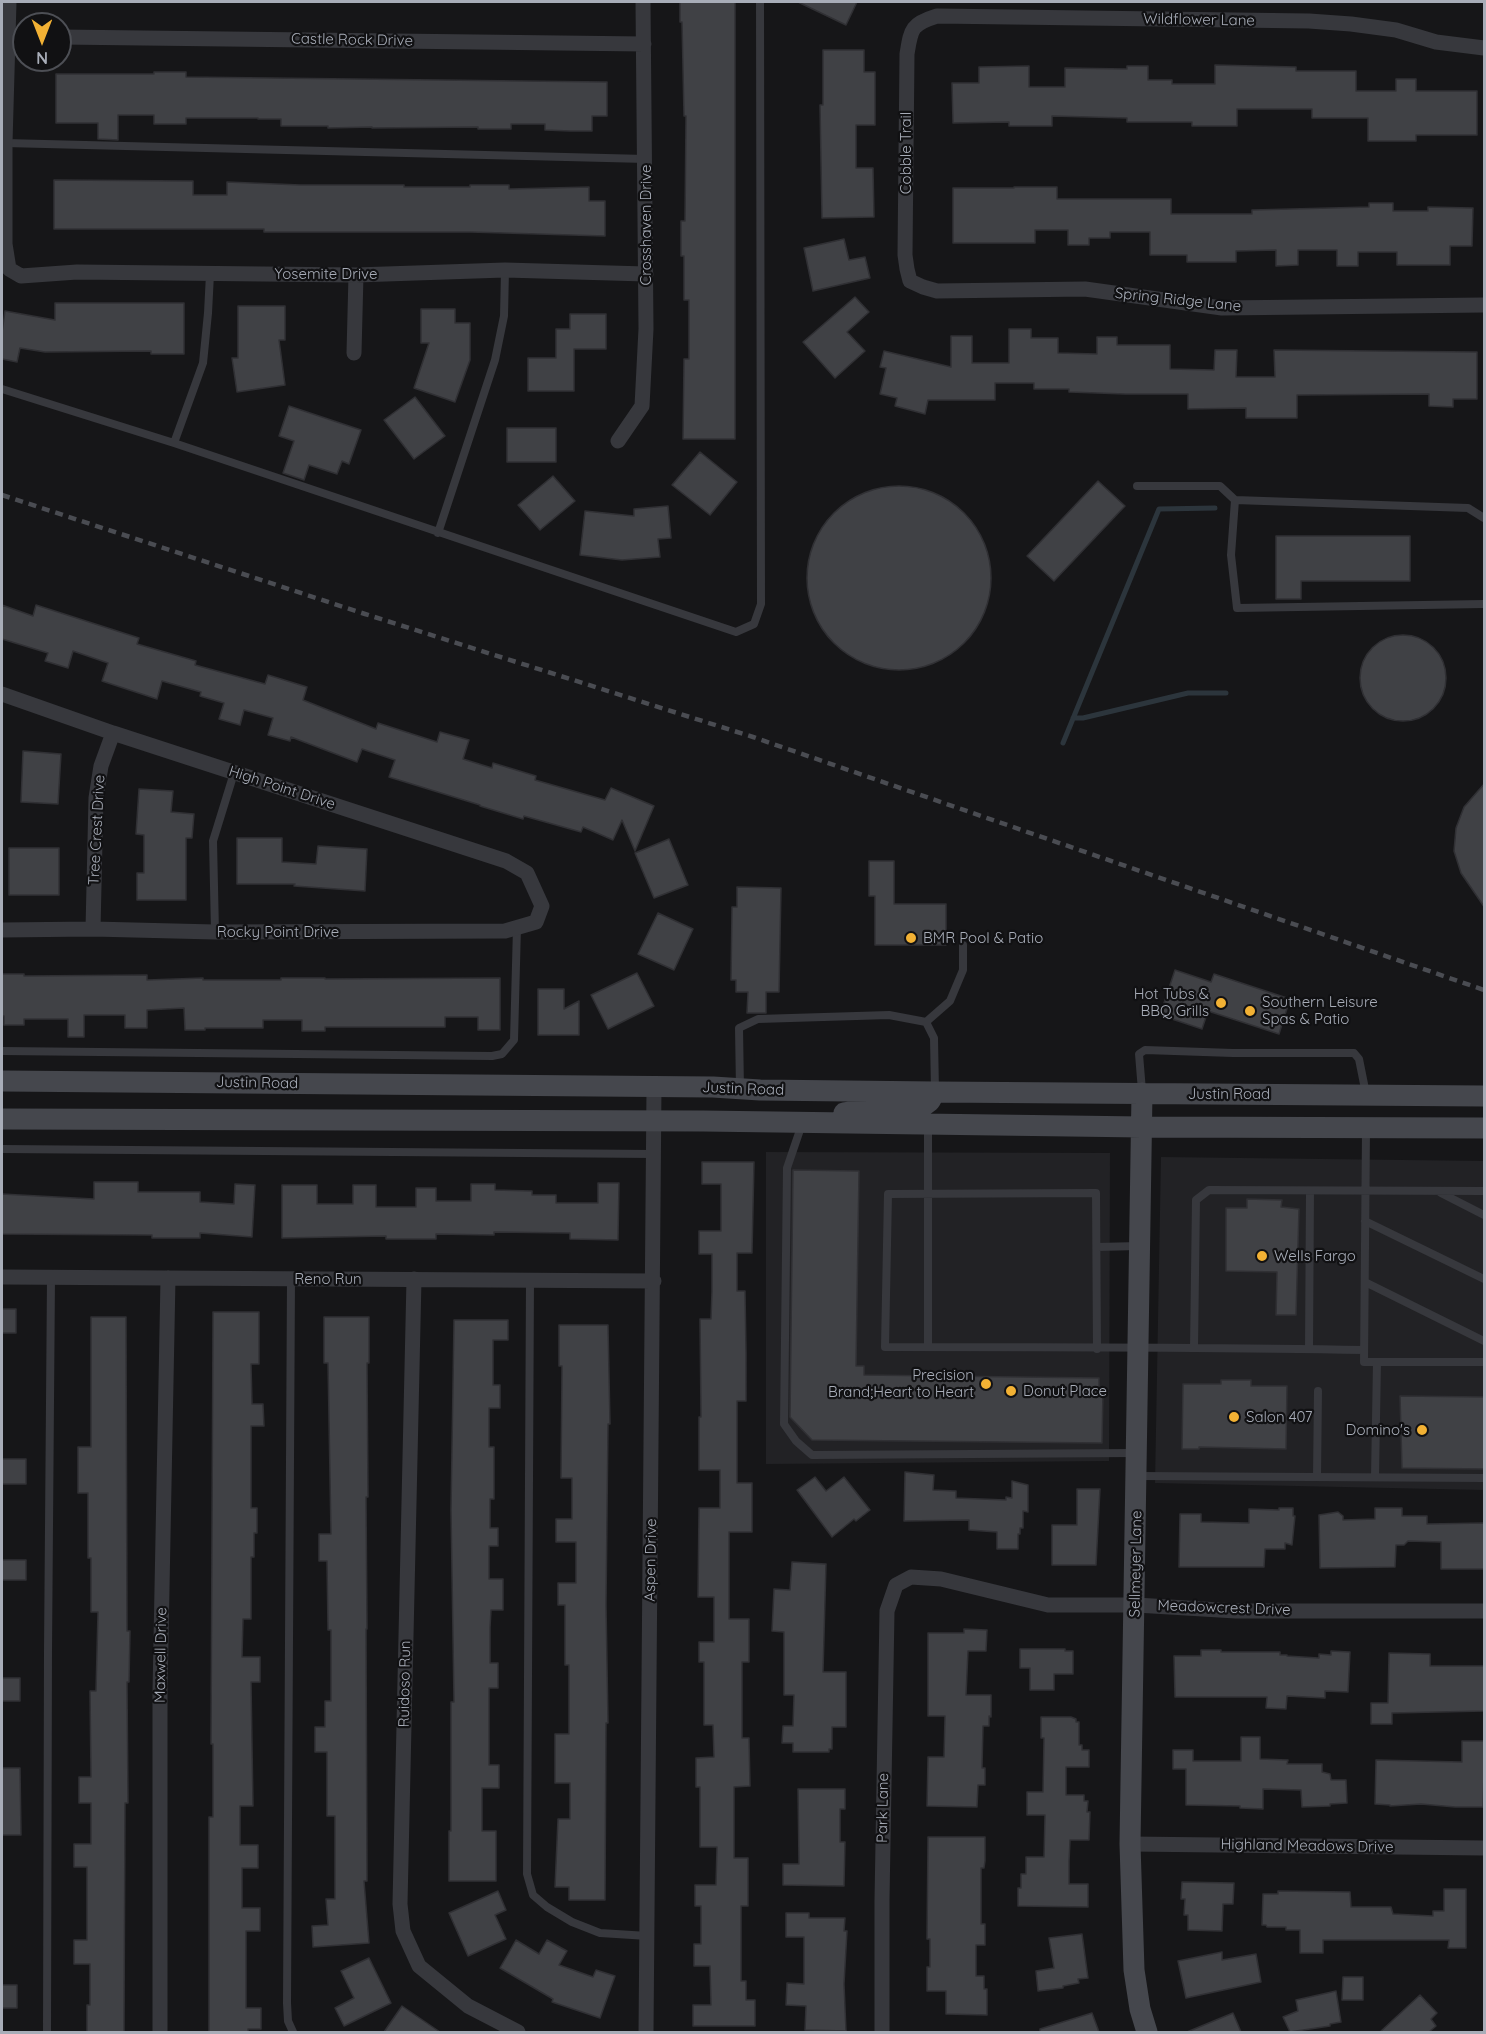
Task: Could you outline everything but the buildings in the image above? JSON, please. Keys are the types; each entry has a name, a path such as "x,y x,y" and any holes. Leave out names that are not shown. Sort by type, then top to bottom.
{"main road":[{"name":"Justin Road","path":"2,1081 1485,1096"},
{"path":"802,1122 891,1106 922,1107 930,1101 935,1092"},
{"name":"Sellmeyer Lane","path":"1142,1094 1136,1605 1130,1844 1134,1970 1140,2009 1147,2032"},
{"path":"2,1119 802,1122 1142,1127 1485,1128"}],"street":[{"path":"5,143 5,36 9,2"},
{"name":"Crosshaven Drive","path":"618,441 642,406 646,328 643,2"},
{"name":"Wildflower Lane","path":"914,27 923,20 937,16 1309,21 1396,30 1436,42 1485,48"},
{"name":"Cobble Trail","path":"910,281 905,255 907,54 914,27"},
{"name":"Castle Rock Drive","path":"72,37 644,44"},
{"name":"Yosemite Drive","path":"5,143 5,244 9,268 21,276 76,272 356,275 505,270 646,274"},
{"path":"354,353 356,275"},
{"name":"Spring Ridge Lane","path":"910,281 923,288 937,291 1085,289 1222,308 1485,305"},
{"name":"High Point Drive","path":"2,694 113,733 506,861 527,873 542,906"},
{"name":"Tree Crest Drive","path":"93,929 96,798 101,766 113,733"},
{"name":"Rocky Point Drive","path":"2,930 505,931 536,922 542,906"},
{"name":"Aspen Drive","path":"646,2032 654,1087"},
{"name":"Reno Run","path":"2,1277 654,1281"},
{"name":"Maxwell Drive","path":"160,2032 160,1692 168,1278"},
{"name":"Ruidoso Run","path":"414,1279 401,1892 403,1931 419,1966 468,2006 518,2032"},
{"name":"Meadowcrest Drive","path":"896,1585 910,1577 941,1579 1048,1605 1136,1605 1236,1611 1485,1611"},
{"name":"Park Lane","path":"882,2032 887,1611 896,1585"},
{"name":"Highland Meadows Drive","path":"1130,1844 1485,1848"}],"lane":[{"path":"2,389 174,443 736,632 754,624 761,604 760,2"},
{"path":"5,143 646,159"},
{"path":"438,533 495,360 504,316 505,270"},
{"path":"174,443 203,363 210,273"},
{"path":"1137,486 1220,486 1235,500 1468,508 1485,518"},
{"path":"1235,500 1231,555 1237,608 1485,604"},
{"path":"215,932 213,842 234,772"},
{"path":"2,1052 492,1056 502,1054 514,1040 517,927"},
{"path":"926,1022 950,1001 963,970 963,945"},
{"path":"740,1089 739,1028 758,1019 889,1015 926,1022"},
{"path":"926,1022 934,1038 935,1092"},
{"path":"1142,1094 1139,1054 1145,1050 1354,1053 1359,1059 1366,1095"},
{"path":"802,1122 787,1168 786,1210 784,1424 796,1442 812,1455 1138,1453"},
{"path":"928,1125 928,1347"},
{"path":"1366,1128 1364,1362 1485,1362"},
{"path":"2,1149 655,1154"},
{"path":"1194,1348 1196,1200 1209,1190 1485,1191"},
{"path":"1309,1349 1310,1191"},
{"path":"1437,1191 1485,1215"},
{"path":"1097,1348 1096,1193 888,1194 885,1347 1364,1350"},
{"path":"1365,1221 1485,1279"},
{"path":"1097,1247 1140,1246"},
{"path":"47,2032 51,1277"},
{"path":"291,1279 287,2003 288,2021 293,2032"},
{"path":"530,1280 527,1874 532,1895 572,1922 600,1933 648,1935"},
{"path":"1365,1282 1485,1341"},
{"path":"1375,1477 1377,1362"},
{"path":"1317,1477 1318,1391"},
{"path":"1137,1476 1485,1478"}],"shaded area":[{"path":"766,1152 1110,1153 1109,1461 766,1464"},
{"path":"1161,1157 1484,1161 1484,1490 1155,1483"}],"waterway":[{"path":"1063,743 1159,509 1215,508"},
{"path":"1073,718 1083,718 1188,693 1226,693"}],"railway":[{"path":"2,495 365,614 753,737 1484,990"}],"place":[{"name":"BMR Pool & Patio","path":"911,938"},
{"name":"Hot Tubs & BBQ Grills","path":"1221,1003"},
{"name":"Southern Leisure Spas & Patio","path":"1250,1011"},
{"name":"Wells Fargo","path":"1262,1256"},
{"name":"Precision Brand;Heart to Heart","path":"986,1384"},
{"name":"Donut Place","path":"1011,1391"},
{"name":"Salon 407","path":"1234,1417"},
{"name":"Domino's","path":"1422,1430"}]}
